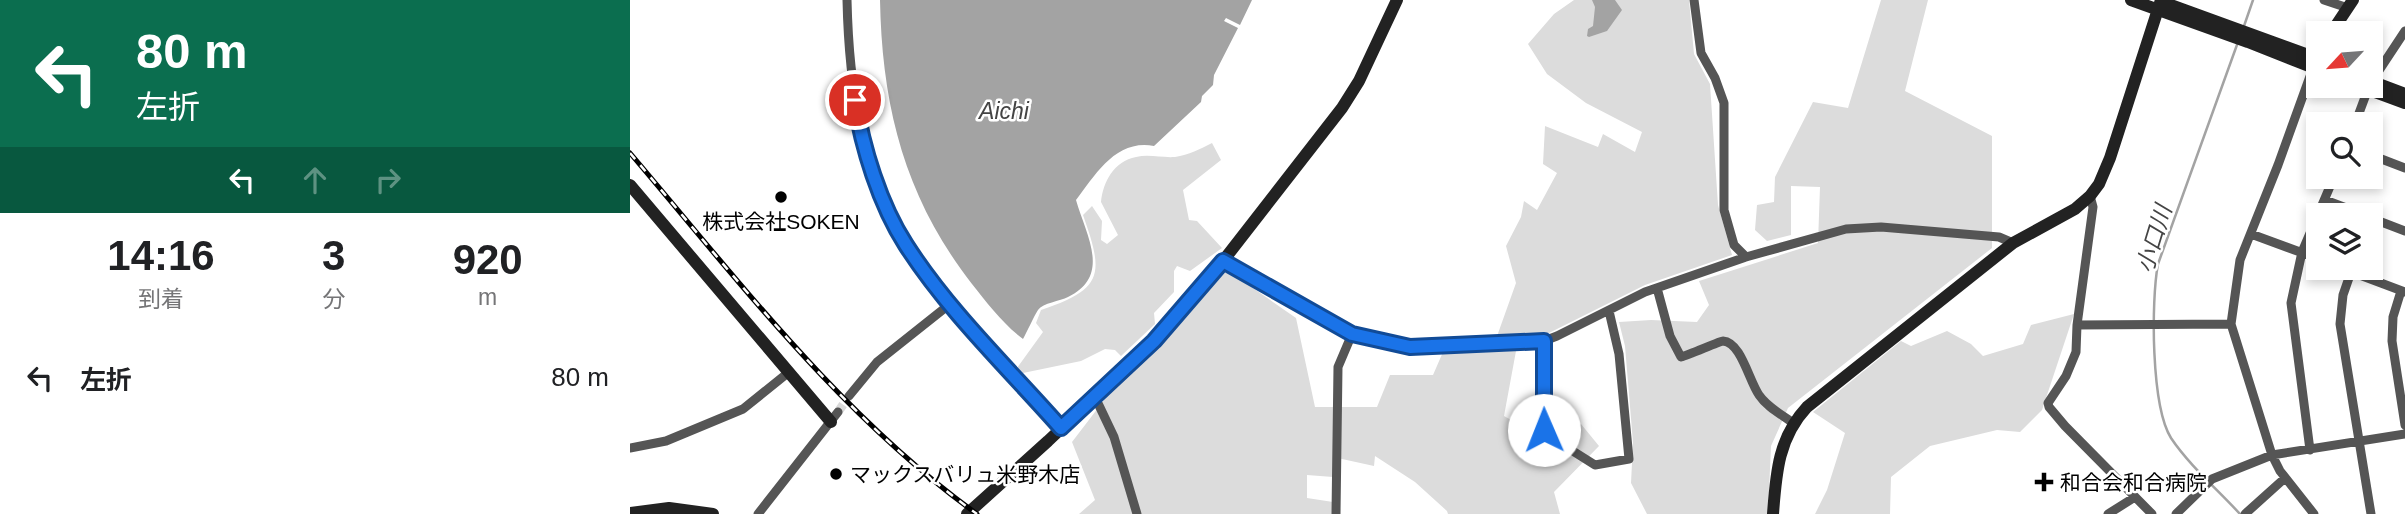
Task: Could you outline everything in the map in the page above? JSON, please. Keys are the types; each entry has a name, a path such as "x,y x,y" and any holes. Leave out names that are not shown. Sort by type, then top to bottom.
{"street":[{"path":"847,0 849,57 858,122 881,194 905,243 950,304 1061,428"},
{"path":"967,514 1154,341 1223,261 1342,108 1359,80 1397,0"},
{"path":"1694,0 1701,53 1715,78 1724,103 1724,209 1734,244 1746,257"},
{"path":"2131,0 2159,2 2306,59"},
{"path":"2324,0 2350,4 2339,21"},
{"path":"1773,514 1779,454 1793,423 1814,400 2013,243 2075,209 2090,196 2099,184 2110,158 2159,2"},
{"path":"2384,60 2405,31"},
{"path":"2384,88 2405,94"},
{"path":"2306,92 2240,260 2231,324 2272,455 2285,478 2314,514"},
{"path":"2384,92 2405,103"},
{"path":"2383,160 2405,168"},
{"path":"630,185 789,372 834,417 758,514"},
{"path":"2310,450 2291,303 2302,252 2329,189"},
{"path":"2090,196 2093,207 2077,325 2076,352 2066,376 2048,403 2152,514"},
{"path":"2325,200 2333,203"},
{"path":"2383,222 2405,230"},
{"path":"1223,261 1352,334 1410,347 1544,341 1657,288 1746,257 1846,229 1881,227 1998,237 2013,243"},
{"path":"2251,234 2306,254"},
{"path":"2348,280 2343,295 2340,324 2371,514"},
{"path":"2373,280 2403,291 2393,317 2392,341 2405,425"},
{"path":"1657,288 1670,336 1681,357 1709,348 1720,341 1727,342 1741,355 1760,396 1793,423"},
{"path":"849,396 877,362 950,304"},
{"path":"1544,341 1544,430 1549,436 1595,464 1629,459 1619,354 1609,311"},
{"path":"2077,325 2231,324"},
{"path":"1336,514 1338,367 1352,334"},
{"path":"630,448 666,441 743,409 789,372"},
{"path":"1095,397 1114,437 1137,514"},
{"path":"2176,514 2210,482 2272,455 2405,434"},
{"path":"2245,514 2285,478"},
{"path":"2108,514 2134,497"},
{"path":"630,513 669,508 713,514"}],"shaded area":[{"path":"1574,0 1689,0 1694,54 1710,84 1718,205 1732,255 1645,285 1547,334 1496,339 1516,283 1506,246 1521,217 1524,201 1537,210 1557,173 1543,164 1545,126 1598,147 1603,134 1635,152 1642,132 1586,103 1547,74 1528,44 1554,14"},
{"path":"1881,0 1928,0 1905,91 1992,136 1992,248 1788,408 1771,446 1768,514 1647,514 1631,483 1633,443 1625,346 1619,322 1697,322 1709,305 1699,281 1818,243 1820,187 1791,186 1791,235 1767,241 1755,230 1757,205 1774,202 1775,177 1813,102 1848,108"},
{"path":"1212,143 1221,160 1183,190 1189,220 1197,221 1222,248 1190,271 1177,266 1174,271 1174,292 1154,313 1155,324 1121,356 1115,350 1105,349 1081,361 1023,373 1017,368 1043,332 1036,323 1041,310 1077,295 1088,286 1093,277 1096,265 1094,252 1083,215 1092,206 1102,221 1101,240 1107,244 1118,235 1101,202 1107,180 1116,168 1128,159 1180,156"},
{"path":"1227,270 1296,318 1315,407 1377,407 1390,375 1433,375 1443,352 1516,351 1504,416 1558,446 1581,424 1599,446 1554,492 1560,514 1448,514 1415,482 1375,456 1374,466 1333,457 1333,477 1307,475 1307,498 1333,502 1334,514 1079,514 1095,500 1072,442 1108,395 1169,335"},
{"path":"2074,314 2042,410 2020,432 1997,430 1930,446 1891,477 1890,514 1815,514 1827,490 1845,433 1813,412 1901,341 1911,346 1947,331 1971,344 1983,356 2023,344 2031,325"}],"water":[{"name":"Aichi","path":"880,0 1252,0 1240,25 1226,18 1224,21 1238,28 1214,75 1213,85 1202,96 1201,102 1154,146 1141,145 1118,153 1099,170 1076,200 1092,254 1093,266 1089,278 1068,297 1040,308 1023,339 989,306 972,284 949,251 914,185 892,114"},
{"path":"1592,0 1615,0 1622,10 1607,31 1589,37 1588,29 1593,26 1595,7"}],"waterway":[{"name":"小口川","path":"2244,26 2253,0"},
{"name":"小口川","path":"2238,42 2158,264 2154,302 2154,353 2160,403 2164,423 2171,438 2195,468 2240,514"}],"tunnel":[{"path":"838,412 849,396"}],"railway":[{"path":"630,153 751,297 836,390 927,476 977,514"}],"place":[{"name":"株式会社SOKEN","path":"781,197"},
{"name":"マックスバリュ米野木店","path":"836,474"},
{"name":"和合会和合病院","path":"2044,482"}],"route":[{"path":"855,100 866,153 881,194 905,243 950,304 1061,428 1154,341 1223,261 1352,334 1410,347 1544,341 1544,430"}]}
